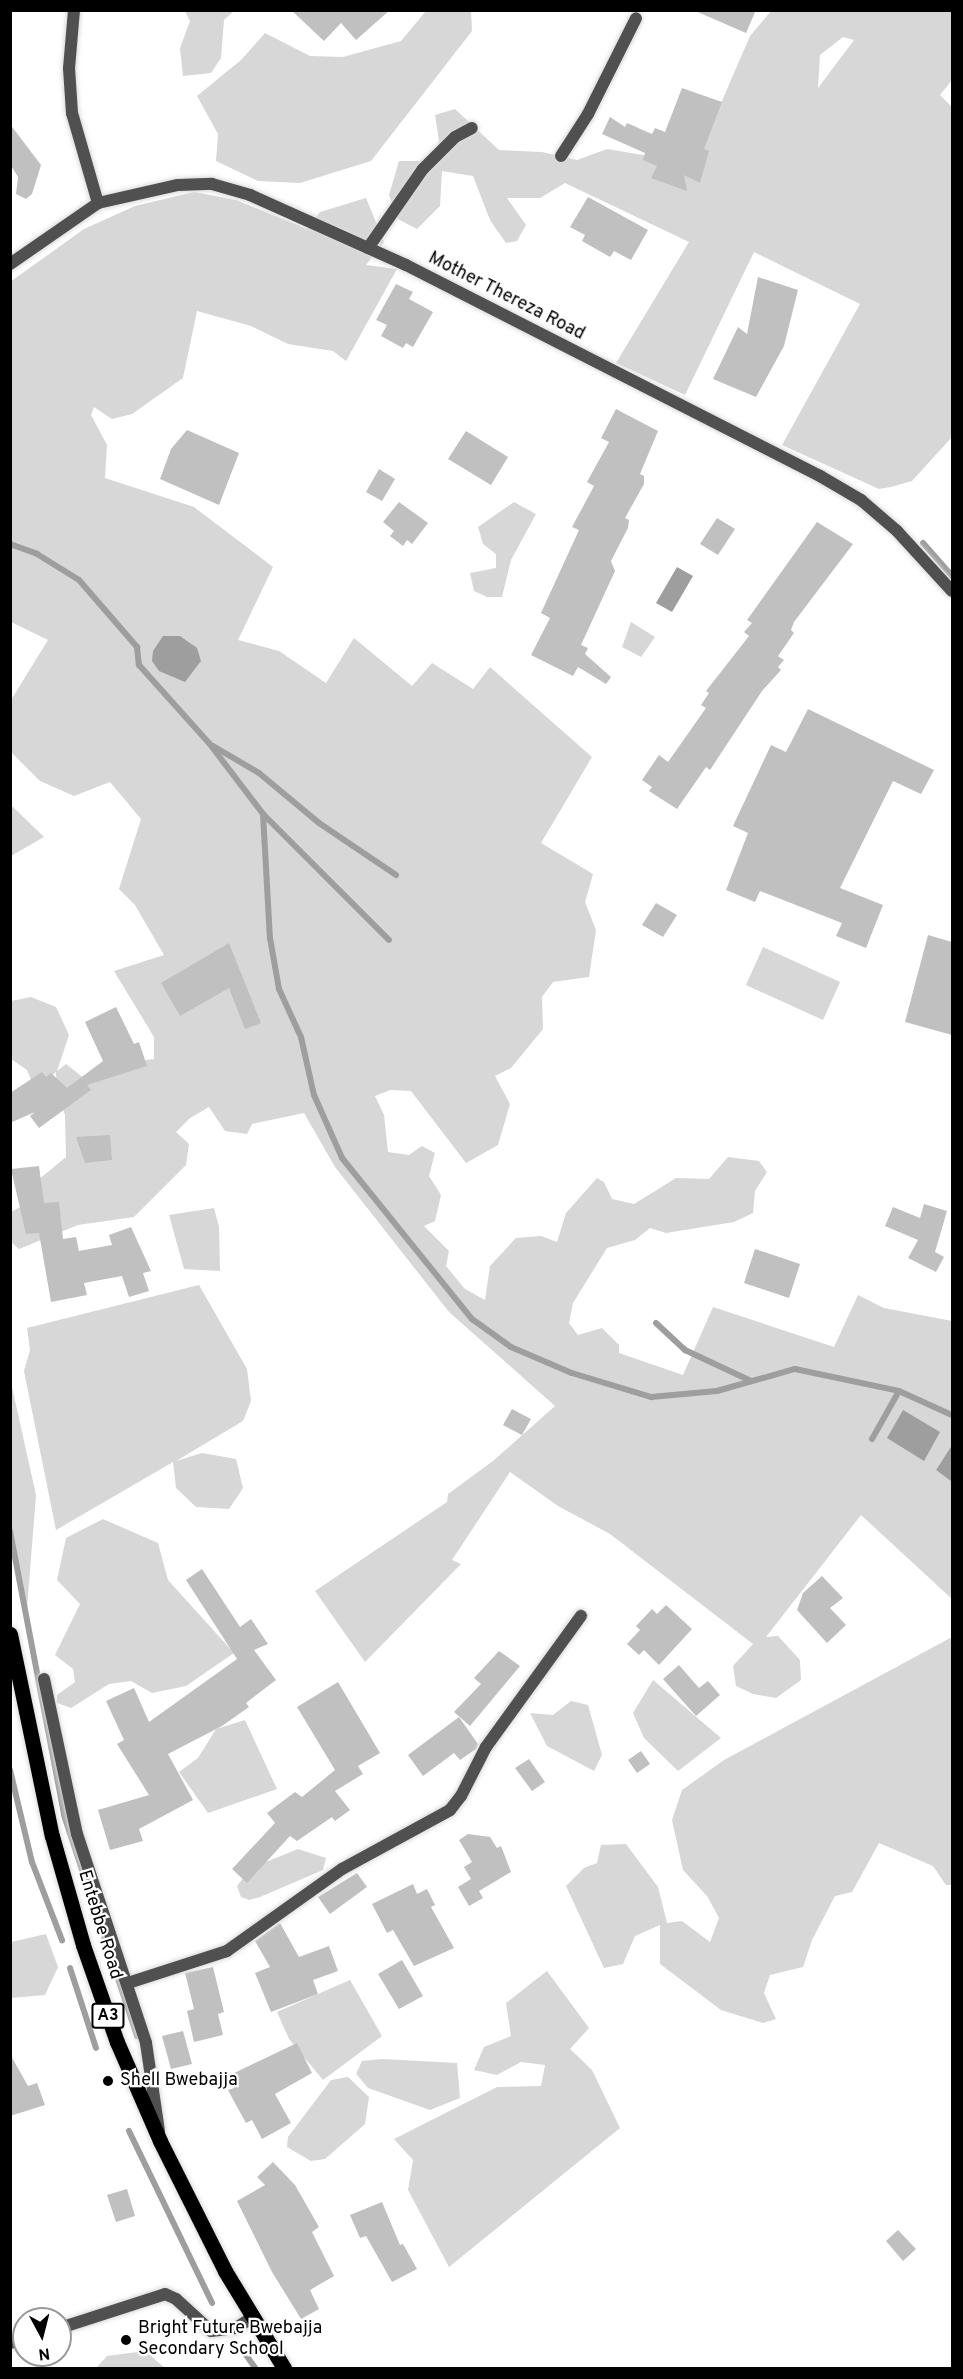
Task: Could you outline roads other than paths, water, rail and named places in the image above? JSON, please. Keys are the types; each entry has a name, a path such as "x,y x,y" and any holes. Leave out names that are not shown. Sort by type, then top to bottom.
{"main road":[{"name":"Entebbe Road","path":"10,1635 40,1789 82,1945 117,2042 160,2141 253,2317 284,2368"}],"street":[{"path":"75,10 69,68 72,113 98,203"},
{"path":"561,156 588,114 636,18"},
{"path":"368,248 423,169 455,136 472,128"},
{"name":"Mother Thereza Road","path":"10,264 98,203 140,191 212,184 250,195 368,248 489,307 861,500 897,531 952,591"},
{"path":"129,1983 226,1951 342,1869 450,1809 461,1796 498,1729 581,1616"},
{"path":"44,1679 77,1834 129,1983 148,2052 160,2141"},
{"path":"72,2324 165,2294 176,2299 211,2331 236,2328 253,2317"}],"waterway":[{"path":"923,543 952,576"},
{"path":"10,544 37,554 79,580 137,647 139,665 209,743 263,814 389,940"},
{"path":"213,746 259,773 319,823 396,875"},
{"path":"263,814 270,938 279,989 301,1037 314,1095 342,1158 472,1319 511,1347 572,1373 651,1397 717,1391 795,1369 899,1391 952,1415"},
{"path":"656,1323 685,1350 751,1381"},
{"path":"872,1439 899,1391"},
{"path":"10,1531 64,1815 137,2036"},
{"path":"10,1770 32,1862 62,1940"},
{"path":"70,1968 96,2048"},
{"path":"129,2131 212,2303"},
{"path":"244,2352 255,2368"}],"place":[{"name":"Shell Bwebajja","path":"108,2081"},
{"name":"Bright Future Bwebajja Secondary School","path":"126,2340"}]}
